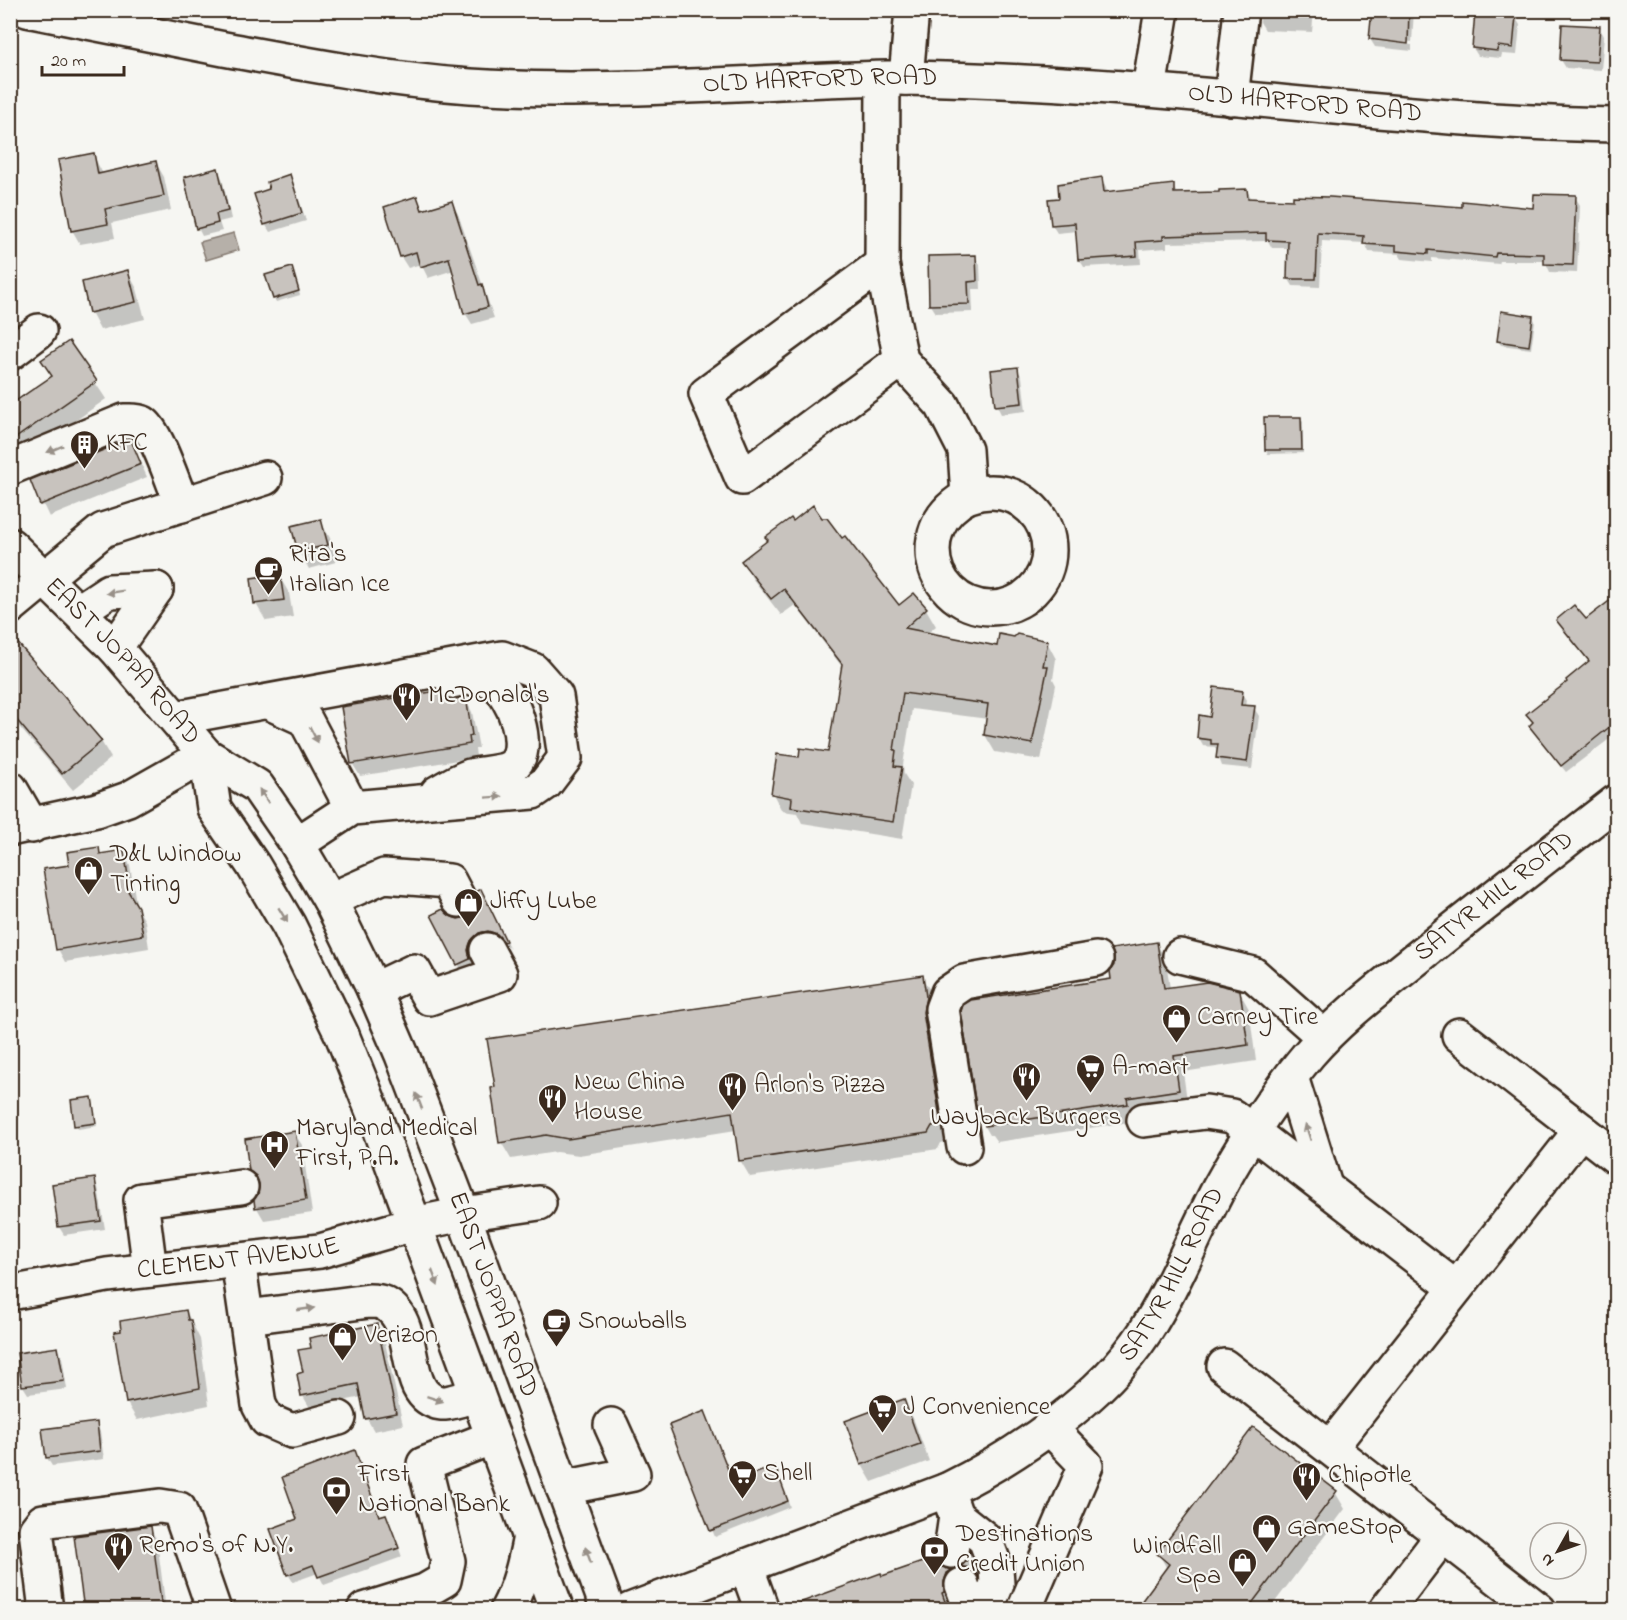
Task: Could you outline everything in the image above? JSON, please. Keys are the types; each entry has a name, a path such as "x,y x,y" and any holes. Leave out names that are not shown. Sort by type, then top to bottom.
{"street":[{"name":"OLD HARFORD ROAD","path":"27,10 310,65 467,86 536,89 626,88 894,78 1022,82 1149,89 1439,118 1537,124 1617,125"},
{"path":"912,10 894,78 882,264 901,360 942,405 965,450 968,496"},
{"path":"1149,89 1162,10"},
{"path":"1231,98 1241,10"},
{"path":"882,264 706,393 742,478 901,360"},
{"path":"10,353 39,331"},
{"path":"10,468 86,435 133,420 143,423 152,434 182,505"},
{"path":"10,607 103,530 265,478"},
{"name":"EAST JOPPA ROAD","path":"10,545 115,648 207,755 258,786 297,844 330,900 374,990 402,1055 463,1214 608,1610"},
{"path":"79,611 109,591 156,589 115,648"},
{"path":"176,718 502,658 533,670 556,696 566,758 546,783 533,792 522,795 352,808 297,844"},
{"path":"327,691 358,697 478,678 493,682 504,692 518,720 523,742 520,756 510,767 469,777 416,803"},
{"path":"268,702 305,719 352,808"},
{"path":"10,788 21,827 97,810 128,799 207,755"},
{"name":"EAST JOPPA ROAD","path":"207,755 214,808 253,865 289,926 342,1035 557,1610"},
{"name":"SATYR HILL ROAD","path":"630,1610 746,1566 952,1503 977,1475 1024,1446 1100,1386 1145,1332 1253,1130 1291,1077 1324,1037 1434,944 1617,802"},
{"path":"330,900 384,876 449,881 459,900"},
{"path":"374,990 414,971 429,998 500,974 488,950"},
{"path":"1180,956 1253,974 1324,1037"},
{"path":"964,1147 942,1009 948,993 964,982 1096,959"},
{"path":"1459,1035 1617,1157"},
{"path":"1291,1077 1325,1186"},
{"path":"1144,1120 1206,1112 1232,1116 1456,1288"},
{"path":"1330,1447 1581,1130"},
{"path":"150,1270 141,1200 241,1187"},
{"name":"CLEMENT AVENUE","path":"10,1293 107,1275 320,1251 414,1224 539,1203"},
{"path":"238,1260 259,1405 267,1420 292,1431 339,1418"},
{"path":"248,1317 369,1301 383,1303 402,1320 417,1383 426,1396 441,1403 477,1394"},
{"path":"1224,1366 1539,1610"},
{"path":"563,1488 633,1474 611,1425"},
{"path":"1024,1610 1086,1465 1049,1427"},
{"path":"364,1610 425,1591 444,1580 448,1561 424,1464 493,1437"},
{"path":"951,1551 952,1503"},
{"path":"952,1503 985,1539 996,1568 997,1584 986,1610"},
{"path":"46,1610 36,1530 43,1521 160,1506 180,1509 214,1610"},
{"path":"1386,1610 1443,1535"},
{"path":"507,1610 516,1594 523,1573 530,1536"},
{"path":"746,1566 762,1610"}],"shaded area":[{"path":"234,233 239,250 206,260 200,242"}],"building":[{"path":"1372,10 1409,10 1408,44 1369,39"},
{"path":"1475,12 1516,16 1513,48 1498,46 1497,51 1472,48"},
{"path":"1562,24 1600,26 1597,62 1560,60"},
{"path":"94,153 98,174 156,161 164,196 105,209 108,224 71,231 58,160"},
{"path":"218,168 228,211 216,214 218,223 196,229 184,177"},
{"path":"290,174 302,213 264,225 254,194 269,189 267,182"},
{"path":"1102,177 1104,192 1174,184 1174,193 1247,189 1248,198 1293,200 1293,196 1330,197 1462,207 1462,201 1533,208 1534,194 1576,195 1573,265 1544,264 1544,254 1496,253 1495,257 1428,250 1428,254 1396,251 1396,246 1363,244 1364,236 1318,233 1316,279 1287,279 1288,241 1266,240 1266,233 1163,236 1163,240 1136,242 1137,256 1078,260 1075,223 1051,225 1048,199 1059,198 1058,184"},
{"path":"417,196 422,210 452,201 488,307 464,314 449,258 420,267 416,252 400,257 384,207"},
{"path":"976,255 977,281 968,282 969,304 929,305 928,256"},
{"path":"292,267 299,291 273,299 265,275"},
{"path":"128,270 136,302 89,313 82,282"},
{"path":"1501,311 1533,316 1529,346 1497,341"},
{"path":"69,341 97,381 10,442 10,405 52,376 41,360"},
{"path":"1018,367 1022,403 995,406 991,370"},
{"path":"1264,417 1301,417 1302,450 1265,450"},
{"name":"KFC","path":"131,440 141,464 40,505 30,480"},
{"path":"813,505 822,518 827,518 842,538 845,536 899,605 914,593 927,608 905,628 997,646 999,634 1014,637 1017,634 1048,641 1043,666 1048,666 1032,744 984,735 988,704 903,693 894,750 896,750 894,766 902,767 893,822 791,807 792,798 771,794 777,754 799,757 800,748 828,752 842,664 784,589 771,599 741,561 768,540 765,537 791,518 793,521"},
{"path":"321,519 328,545 298,552 291,526"},
{"name":"Rita's Italian Ice","path":"280,574 284,600 254,604 251,578"},
{"path":"1617,595 1617,721 1561,766 1529,726 1533,722 1526,714 1567,682 1566,680 1589,661 1556,620 1574,605 1586,619"},
{"path":"10,634 102,741 62,774 10,712"},
{"path":"1214,687 1243,691 1241,705 1255,706 1247,762 1216,758 1218,744 1211,744 1211,740 1197,738 1199,715 1210,717"},
{"name":"McDonald's","path":"437,691 447,699 466,697 472,735 469,736 470,744 351,764 341,707"},
{"name":"D&L Window Tinting","path":"99,847 100,854 124,850 130,889 128,891 138,907 143,935 56,950 43,869 69,865 67,852"},
{"name":"Jiffy Lube","path":"481,889 506,941 504,942 497,934 488,931 479,933 471,941 468,950 470,959 457,965 431,915 443,909 450,916 458,919 467,917 475,909 478,901 476,892"},
{"path":"1157,942 1164,988 1207,982 1240,990 1248,1045 1174,1056 1179,1090 1127,1098 1128,1104 985,1126 984,1118 978,1119 961,1011 963,1005 971,1000 1111,979 1110,971 1114,965 1114,956 1111,949"},
{"path":"923,975 926,997 923,1012 941,1124 932,1126 928,1133 739,1161 732,1112 568,1139 546,1135 499,1143 491,1088 495,1087 487,1039"},
{"path":"92,1097 96,1123 74,1126 71,1100"},
{"name":"Maryland Medical First, P.A.","path":"295,1131 306,1200 255,1208 254,1200 258,1194 259,1184 256,1176 249,1171 245,1139"},
{"path":"95,1178 101,1221 58,1227 52,1184"},
{"path":"186,1310 188,1320 191,1320 200,1388 126,1403 114,1332 121,1331 120,1321"},
{"name":"Verizon","path":"377,1324 396,1413 365,1419 358,1384 301,1396 297,1374 303,1372 298,1350 311,1348 309,1338"},
{"path":"58,1347 64,1381 22,1386 17,1353"},
{"name":"J Convenience","path":"904,1399 920,1444 861,1465 845,1421"},
{"path":"705,1411 733,1482 775,1466 788,1501 710,1531 669,1425"},
{"path":"97,1422 100,1451 46,1458 42,1429"},
{"path":"1253,1427 1337,1491 1247,1610 1135,1610 1169,1564 1157,1554"},
{"name":"First National Bank","path":"355,1450 379,1516 386,1514 399,1548 318,1577 313,1565 287,1575 270,1529 297,1519 282,1477"},
{"name":"Remo's of N.Y.","path":"151,1526 162,1610 84,1610 74,1536"},
{"name":"Destinations Credit Union","path":"934,1558 940,1566 953,1569 947,1573 942,1593 948,1610 788,1610 788,1607 881,1573 882,1576"}],"place":[{"name":"KFC","path":"85,470"},
{"name":"Rita's Italian Ice","path":"268,596"},
{"name":"McDonald's","path":"407,722"},
{"name":"D&L Window Tinting","path":"89,896"},
{"name":"Jiffy Lube","path":"469,928"},
{"name":"Carney Tire","path":"1176,1044"},
{"name":"A-mart","path":"1091,1094"},
{"name":"Wayback Burgers","path":"1026,1102"},
{"name":"Arlon's Pizza","path":"733,1112"},
{"name":"New China House","path":"553,1124"},
{"name":"Maryland Medical First, P.A.","path":"275,1170"},
{"name":"Snowballs","path":"557,1348"},
{"name":"Verizon","path":"343,1362"},
{"name":"J Convenience","path":"882,1434"},
{"name":"Shell","path":"742,1500"},
{"name":"Chipotle","path":"1307,1502"},
{"name":"First National Bank","path":"337,1516"},
{"name":"GameStop","path":"1266,1554"},
{"name":"Remo's of N.Y.","path":"118,1572"},
{"name":"Destinations Credit Union","path":"935,1576"},
{"name":"Windfall Spa","path":"1242,1588"}]}
